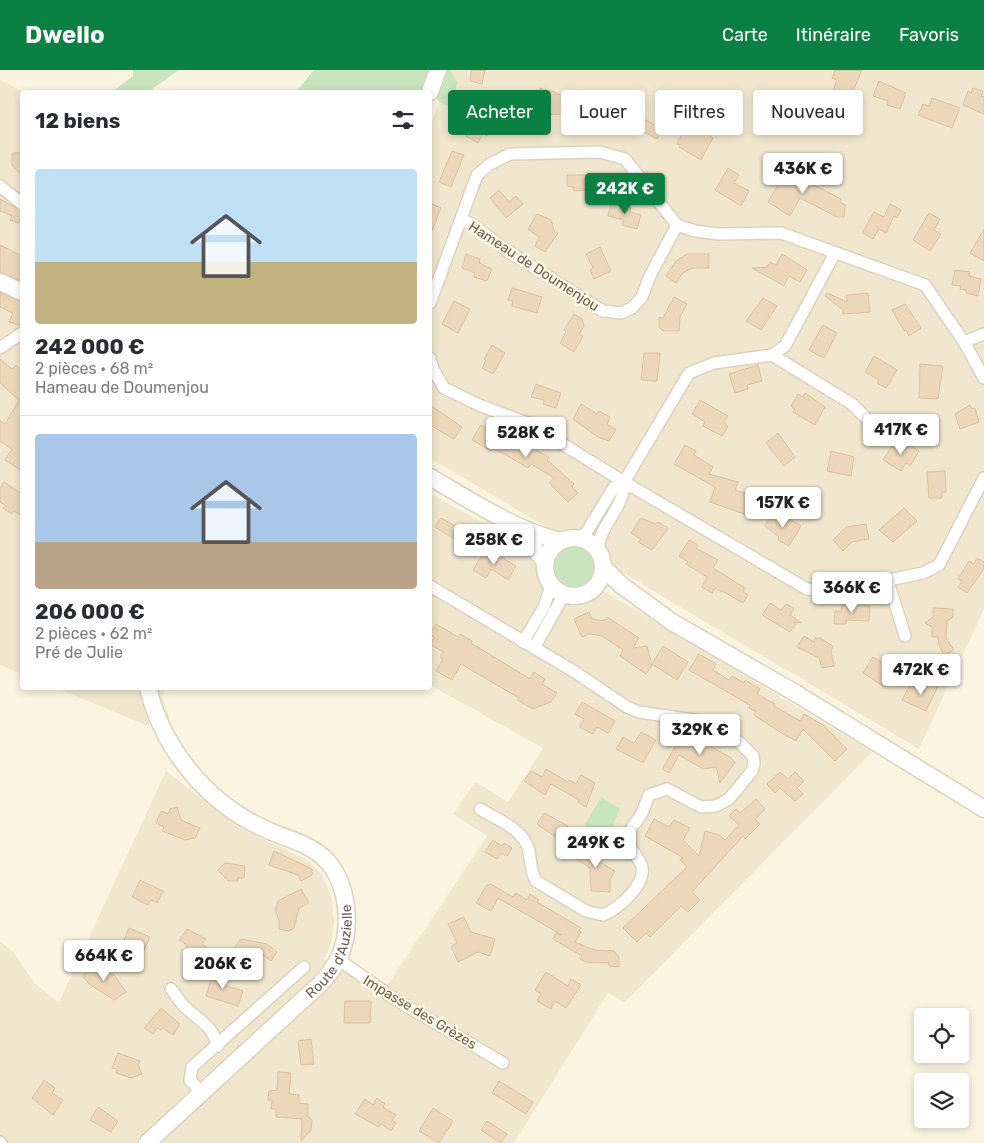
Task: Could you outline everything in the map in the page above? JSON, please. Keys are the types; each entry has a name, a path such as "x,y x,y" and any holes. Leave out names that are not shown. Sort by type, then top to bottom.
{"street":[{"path":"431,90 438,70"},
{"name":"Hameau de Doumenjou","path":"432,298 477,175 490,164 510,154 600,152 625,159 677,225 649,278 642,297 632,308 621,313 603,311 506,250 461,219"},
{"path":"0,186 20,202"},
{"path":"677,225 695,231 719,234 781,233 811,242 835,253 925,285 964,342 984,378"},
{"path":"835,253 786,346 772,355 714,363 689,372 624,482 624,494 598,538 598,550 603,567 612,578 680,627 797,694 984,810"},
{"path":"0,282 20,291"},
{"path":"0,348 20,334"},
{"path":"964,342 984,334"},
{"path":"772,355 852,404 871,424"},
{"path":"432,365 444,388 478,405 530,424 624,482 808,589 830,592 923,573 939,565 984,478"},
{"path":"432,478 491,512 540,536 561,541 579,538 586,533 614,487 624,482"},
{"path":"491,512 533,547 545,562"},
{"path":"579,538 589,542 598,550"},
{"path":"561,541 550,550 545,562 545,570 551,585 568,595 577,596 593,589 603,589 655,609"},
{"path":"593,589 600,579 603,567"},
{"path":"888,581 905,636"},
{"path":"523,642 544,607 551,585"},
{"path":"432,587 534,648 627,707 639,712 701,721 739,742 753,756 754,764 752,771 729,799 716,806 700,807 667,789 649,795 643,811 633,824 629,840 641,864 643,876 640,884 616,908 603,915 586,911 536,881 532,874 528,849 524,839 518,832 480,809"},
{"path":"534,648 562,600 568,595"},
{"name":"Route d'Auzielle","path":"147,1143 304,1000 330,972 338,959 346,935 346,910 341,886 332,867 310,847 250,821 194,777 165,733 149,690"},
{"name":"Impasse des Grèzes","path":"338,959 393,998 503,1063"},
{"path":"201,1092 190,1080 192,1067 218,1046 304,967"},
{"path":"172,989 184,1007 206,1023 213,1033 218,1046"}],"shaded area":[{"path":"450,70 984,70 984,609 919,749 432,459 432,122"},
{"path":"0,80 20,90 20,673 0,665"},
{"path":"432,494 638,611 872,752 624,1003 608,993 514,1143 6,1143 0,1138 0,941 14,953 35,984 59,1002 166,771 240,828 309,861 323,876 331,897 334,922 331,944 324,959 380,996 487,836 453,814 475,782 508,802 543,748 432,686"},
{"path":"61,690 165,690 162,697 170,719 146,725"}],"green space":[{"path":"133,70 179,70 151,90 115,90 133,76"},
{"path":"314,70 450,70 458,83 455,90 448,90 447,105 439,102 435,95 432,94 432,90 298,90"},
{"path":"570,546 578,546 589,552 595,567 589,582 578,588 570,588 559,582 553,571 553,563 559,552"},
{"path":"601,797 620,809 610,832 620,835 621,849 630,862 580,833"}],"building":[{"path":"471,70 485,70 482,84 470,81"},
{"path":"835,70 862,70 854,90 833,90 837,80 832,78"},
{"path":"879,81 906,93 900,109 887,105 888,101 873,96"},
{"path":"973,88 983,91 981,96 984,97 984,114 963,105 968,91 971,93"},
{"path":"551,91 561,94 561,114 551,115"},
{"path":"932,98 960,108 952,128 918,115 923,104 929,106"},
{"path":"645,120 655,125 655,135 659,135 657,139 645,133"},
{"path":"466,135 482,135 478,143"},
{"path":"682,135 708,135 713,138 701,160 677,144"},
{"path":"452,151 464,155 451,187 439,182"},
{"path":"12,153 20,153 20,174 12,165"},
{"path":"777,166 841,199 840,202 845,205 844,217 837,217 800,198 790,216 768,202 781,180 772,175"},
{"path":"728,168 739,175 734,183 749,191 741,206 715,190"},
{"path":"567,175 599,175 599,189 574,191 573,187 567,186"},
{"path":"499,190 509,202 516,196 523,204 506,218 490,198"},
{"path":"0,199 20,210 19,223 10,220 12,216 0,211"},
{"path":"611,203 631,207 630,212 641,215 637,229 622,225 624,220 608,216"},
{"path":"432,204 441,208 432,230"},
{"path":"890,204 901,210 897,218 894,216 886,233 879,229 873,239 862,233 874,212 884,217"},
{"path":"929,213 940,219 934,230 941,234 930,251 913,240"},
{"path":"537,214 551,220 554,230 558,233 545,252 535,246 539,237 528,229"},
{"path":"984,229 984,261 970,253"},
{"path":"0,245 20,255 20,280 0,272"},
{"path":"600,247 611,271 594,279 590,270 593,268 586,254"},
{"path":"466,254 480,259 479,263 492,269 487,281 474,277 475,273 462,268"},
{"path":"687,254 709,254 709,268 692,268 683,273 676,283 666,276 676,261"},
{"path":"782,254 807,270 800,282 789,276 784,286 752,268 767,267 770,262 776,265"},
{"path":"955,270 970,272 969,276 981,279 978,296 966,293 966,290 960,289 961,286 952,285"},
{"path":"512,288 542,297 537,313 512,306 513,301 508,300"},
{"path":"0,293 20,301 20,325 9,322 13,313 0,307"},
{"path":"827,293 847,302 846,295 868,293 870,312 843,314 843,310 825,296"},
{"path":"674,297 687,304 680,317 679,331 663,331 659,327 659,317 663,318"},
{"path":"763,298 777,306 761,330 746,321"},
{"path":"454,301 470,309 458,333 442,324"},
{"path":"905,304 921,328 909,336 892,310"},
{"path":"574,314 582,319 584,326 579,334 583,336 574,352 560,343 566,332 564,330"},
{"path":"823,325 837,333 824,358 809,350"},
{"path":"492,345 505,353 493,374 482,368 486,360 484,359"},
{"path":"644,353 660,353 657,381 641,380"},
{"path":"874,356 897,370 886,388 877,383 879,380 865,372"},
{"path":"0,359 12,369 16,365 20,369 20,470 5,460 12,449 0,441 0,420 5,424 19,400 0,383"},
{"path":"920,364 943,366 938,399 919,398"},
{"path":"758,365 762,381 747,385 748,389 735,393 729,374"},
{"path":"536,384 561,393 556,408 543,404 544,400 531,397"},
{"path":"805,393 825,407 815,425 793,412 795,409 791,406 798,394 803,397"},
{"path":"700,400 728,416 724,423 728,426 722,436 703,426 705,422 692,414"},
{"path":"581,404 597,414 599,411 610,417 607,424 616,430 609,441 598,437 573,419"},
{"path":"970,405 972,409 975,408 979,422 960,429 955,414"},
{"path":"432,406 462,427 454,439 432,426"},
{"path":"481,425 522,448 524,444 549,457 547,460 574,484 572,487 578,493 568,502 549,483 554,478 531,464 528,468 506,455 493,449 491,451 472,440"},
{"path":"778,433 795,457 784,466 766,443"},
{"path":"894,443 900,447 902,444 908,447 909,445 919,451 910,466 906,463 901,471 883,460"},
{"path":"685,445 696,451 694,455 713,467 709,474 738,482 735,490 745,493 750,516 710,502 715,487 674,464"},
{"path":"831,451 854,457 851,476 827,471"},
{"path":"945,471 946,492 942,492 942,498 929,498 927,472"},
{"path":"4,482 20,493 20,515 14,511 12,514 3,508 5,505 0,502 0,488"},
{"path":"904,508 917,521 893,542 879,530"},
{"path":"772,513 788,522 790,519 801,526 789,546 778,540 779,537 765,526"},
{"path":"441,518 476,537 469,548 435,527"},
{"path":"641,518 655,524 658,522 668,528 652,550 638,542 641,539 631,533"},
{"path":"866,524 869,539 852,542 843,551 833,540 846,527"},
{"path":"689,540 698,545 696,548 718,560 713,568 745,588 743,592 748,595 743,603 721,590 721,592 715,588 712,593 702,587 707,577 686,564 688,562 679,556"},
{"path":"493,552 516,566 508,580 491,569 486,578 473,570 483,554 489,558"},
{"path":"977,558 984,562 984,569 967,593 958,587 962,581 958,579 969,561 974,564"},
{"path":"770,603 781,610 786,604 790,606 794,609 790,615 802,623 793,622 796,624 790,632 762,615"},
{"path":"842,605 870,606 869,621 846,620 846,624 834,624 835,611 841,611"},
{"path":"933,608 953,609 953,617 947,621 946,638 954,650 944,656 938,637 932,637 932,627 925,623 933,617"},
{"path":"589,612 592,619 604,621 607,617 639,638 633,648 647,646 652,666 646,674 620,656 623,650 602,636 590,634 582,637 574,619"},
{"path":"436,624 458,637 460,634 472,641 471,643 530,679 534,672 545,679 542,684 557,693 551,702 532,709 518,700 519,698 461,664 452,680 436,671 443,659 440,657 443,652 432,645 434,638 432,630"},
{"path":"804,636 814,642 815,638 820,638 833,646 831,651 834,666 822,668 819,658 797,647"},
{"path":"663,646 688,662 677,680 652,664"},
{"path":"699,654 716,664 713,670 729,680 732,676 744,683 745,680 760,689 757,694 800,721 804,714 823,725 847,749 835,761 803,729 796,741 778,731 754,715 756,712 749,708 750,705 689,670"},
{"path":"873,657 895,670 885,687 863,673"},
{"path":"930,680 939,684 926,711 902,700 910,685 924,692"},
{"path":"582,702 615,721 608,733 597,727 593,734 579,727 584,719 575,714"},
{"path":"641,732 656,740 643,763 616,749 623,737 634,743"},
{"path":"684,732 730,757 735,762 720,783 716,767 703,769 679,755 669,773 662,769"},
{"path":"546,769 568,782 569,780 576,784 581,775 595,783 586,807 578,802 579,800 551,784 545,795 524,781 531,771 542,777"},
{"path":"780,772 788,779 795,772 804,781 797,788 803,794 795,801 780,788 775,793 767,784"},
{"path":"756,799 765,809 755,819 760,824 745,839 743,836 692,892 700,900 688,912 681,906 650,937 646,933 637,942 623,928 687,867 680,860 682,857 645,836 654,819 669,827 674,820 690,828 683,840 699,856 705,831 719,835 725,840 739,825 729,816 736,809 740,813"},
{"path":"177,807 181,820 200,828 195,838 185,840 162,831 164,827 156,823 161,811 168,814 170,809"},
{"path":"544,813 568,826 560,840 537,824"},
{"path":"493,840 502,846 504,843 512,848 507,856 501,853 497,859 485,852"},
{"path":"581,846 589,851 592,846 603,853 598,861 615,871 610,880 610,892 591,891 590,868 574,857"},
{"path":"274,851 312,869 312,875 301,881 298,875 269,865"},
{"path":"225,863 245,866 244,878 238,878 238,881 228,881 218,870"},
{"path":"140,880 163,891 157,903 151,900 148,905 132,897"},
{"path":"491,884 513,897 516,893 527,900 530,894 539,900 537,902 581,928 579,930 581,932 575,942 594,950 614,951 619,957 619,967 609,966 609,963 585,962 580,959 582,956 553,939 556,933 562,935 498,898 491,911 476,903 487,885"},
{"path":"301,889 309,903 299,908 294,928 289,931 279,929 279,920 275,910 278,901"},
{"path":"464,917 471,932 495,939 490,956 478,952 458,962 452,949 452,946 457,943 448,924"},
{"path":"129,928 150,937 142,954 129,952 133,944 124,940"},
{"path":"187,929 206,939 202,944 208,948 201,957 179,940"},
{"path":"241,939 267,944 277,952 271,961 263,955 242,953 239,958 231,952"},
{"path":"93,962 114,975 126,992 114,1000 89,984 83,977"},
{"path":"214,969 227,973 223,985 243,991 238,1006 206,996"},
{"path":"546,972 568,986 571,979 581,985 566,1008 555,1001 551,1009 537,1001 541,994 535,990"},
{"path":"345,1001 371,1001 370,1023 344,1023"},
{"path":"161,1008 180,1024 173,1035 163,1028 161,1030 157,1028 153,1034 144,1028"},
{"path":"311,1039 314,1064 301,1065 298,1041"},
{"path":"118,1053 140,1061 138,1065 142,1074 131,1078 116,1073 117,1069 112,1068"},
{"path":"278,1072 291,1073 289,1094 299,1095 299,1103 308,1104 308,1116 312,1120 311,1130 301,1141 302,1119 276,1117 276,1109 271,1109 272,1100 268,1100 269,1091 277,1090"},
{"path":"44,1080 55,1088 52,1093 63,1100 53,1115 32,1098"},
{"path":"499,1081 533,1102 526,1114 492,1093"},
{"path":"377,1098 385,1104 383,1107 396,1115 392,1120 396,1123 391,1131 381,1124 379,1127 355,1114 365,1099 373,1105"},
{"path":"98,1107 118,1121 111,1132 90,1120"},
{"path":"433,1108 453,1121 439,1143 419,1131"},
{"path":"487,1121 507,1134 501,1143 481,1130"}]}
